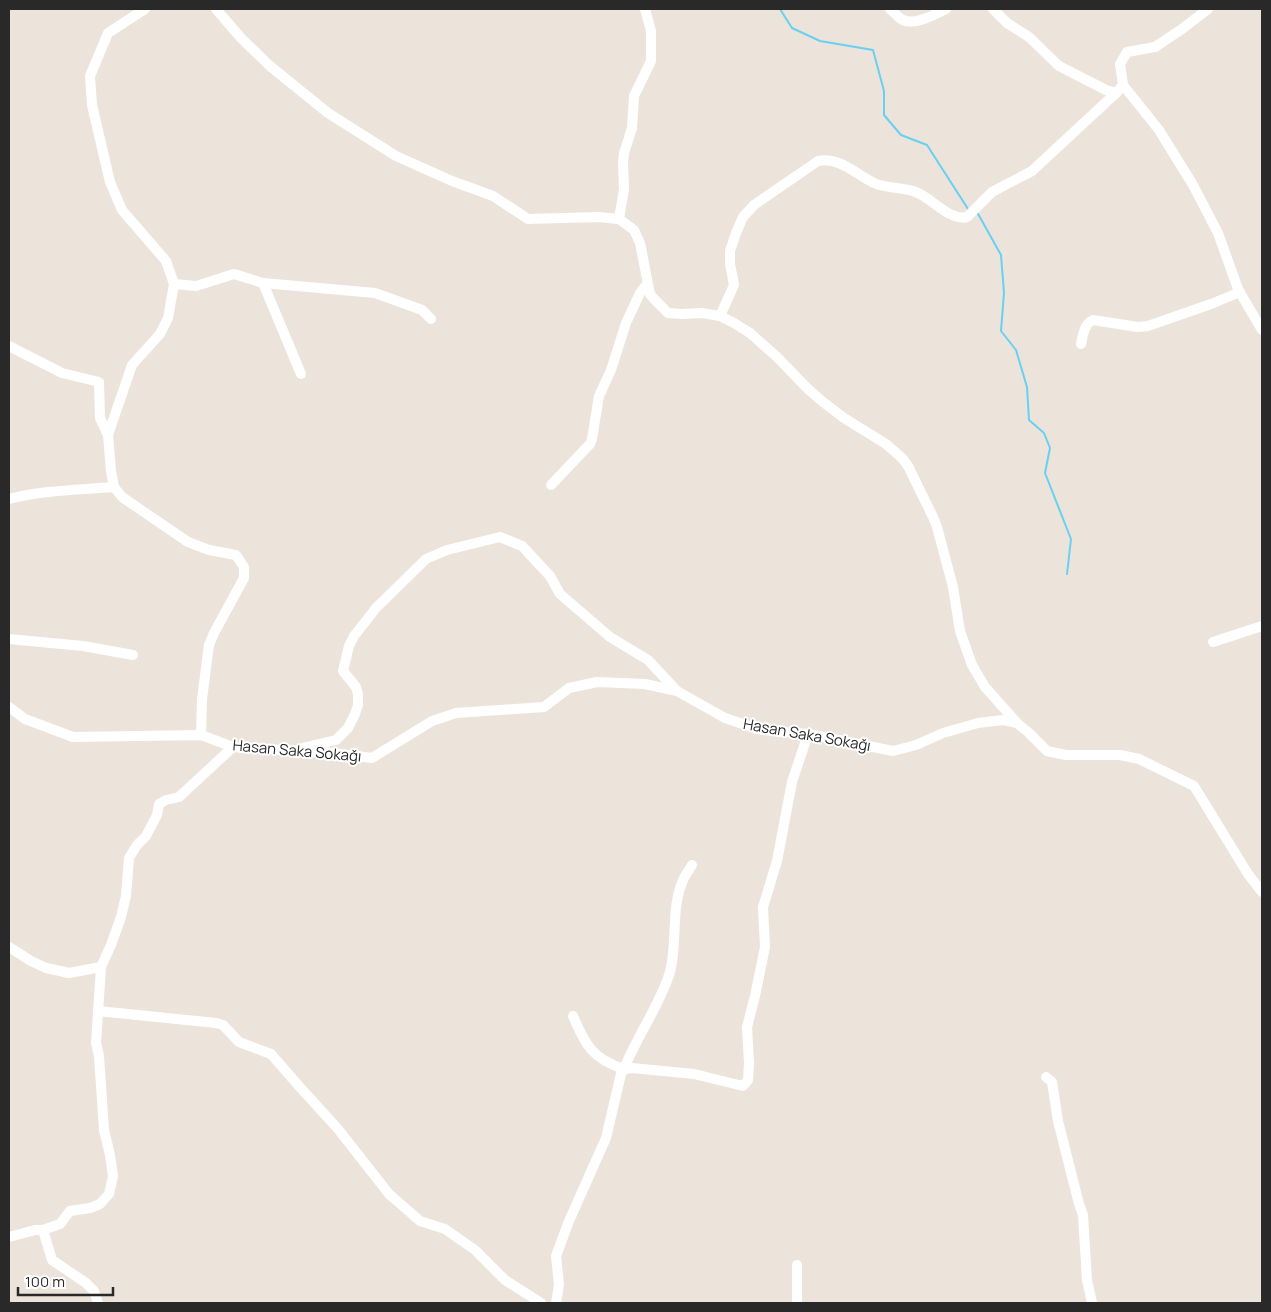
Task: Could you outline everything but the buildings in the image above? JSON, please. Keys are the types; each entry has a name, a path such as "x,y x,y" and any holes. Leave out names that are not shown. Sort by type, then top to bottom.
{"street":[{"path":"108,435 132,365 160,334 168,318 174,284 166,261 122,210 110,182 92,105 90,76 108,33 145,9"},
{"path":"216,9 240,38 270,66 328,113 396,156 452,181 493,196 528,219 598,217 619,219 634,230 640,243 650,294 668,313 702,313 720,316 734,323 750,333 823,402 844,418 892,448 903,459 937,527 953,587 960,631 968,655 981,681 1017,723 1047,751 1066,755 1120,755 1138,759 1194,786 1248,874 1262,892"},
{"path":"619,219 624,189 624,153 632,128 634,96 651,61 651,31 645,9"},
{"path":"890,9 902,20 909,22 922,20 946,9"},
{"path":"994,9 1007,23 1029,36 1059,66 1106,90 1119,89"},
{"path":"720,316 734,285 730,252 743,217 754,205 818,161 824,159 831,160 884,186 917,192 954,216 967,217 992,192 1032,171 1119,89 1120,64 1127,52 1155,47 1208,9"},
{"path":"1119,89 1159,130 1193,185 1218,233 1240,292 1262,330"},
{"path":"174,284 196,286 234,274 263,283 375,293 422,310 431,319"},
{"path":"263,283 301,374"},
{"path":"552,485 590,444 599,396 611,370 626,323 640,293 647,284"},
{"path":"1081,344 1088,323 1093,320 1138,327 1148,326 1240,292"},
{"path":"9,346 62,373 99,382 100,418 108,435 114,488 122,497 188,542 209,550 236,555 244,567 244,578 209,645 202,699 202,735"},
{"path":"9,500 21,496 45,493 114,488"},
{"path":"292,751 336,740 348,728 358,705 358,694 356,687 343,671 349,646 354,636 376,608 426,559 447,550 500,537 522,546 550,576 560,594 610,637 648,660 677,691"},
{"path":"1213,642 1262,626"},
{"path":"9,639 83,646 133,655"},
{"name":"Hasan Saka Sokağı","path":"9,706 24,719 73,737 202,735 233,747 332,753 372,758 432,721 456,712 544,707 569,688 597,682 645,684 677,691 725,718 758,729 808,734 893,751 978,723 1003,720 1017,723"},
{"path":"573,1016 584,1040 592,1051 612,1065 624,1069 632,1068 694,1074 743,1086 748,1080 747,1027 764,947 763,907 777,861 792,782 808,734"},
{"path":"9,1237 35,1230 44,1230 60,1224 70,1212 100,1204 109,1194 113,1176 104,1130 100,1063 96,1043 101,967 121,917 126,896 129,858 137,845 146,836 157,815 159,804 179,797 233,747"},
{"path":"556,1303 559,1285 556,1256 568,1221 606,1138 621,1074 667,982 674,954 676,912 679,895 684,879 692,865"},
{"path":"9,947 46,968 69,974 101,967"},
{"path":"98,1011 216,1023 223,1025 239,1042 271,1054 338,1129 389,1194 420,1221 445,1229 475,1250 505,1280 541,1303"},
{"path":"1046,1077 1052,1082 1058,1122 1083,1215 1087,1280 1092,1303"},
{"path":"44,1230 52,1260 86,1283 94,1291 98,1303"},
{"path":"797,1265 797,1303"}],"waterway":[{"path":"780,9 792,28 820,41 873,50 884,91 884,115 901,135 927,145 968,209"},
{"path":"977,212 1001,255 1004,293 1001,331 1016,350 1027,387 1029,420 1044,433 1050,448 1045,473 1071,539 1067,574"}]}
